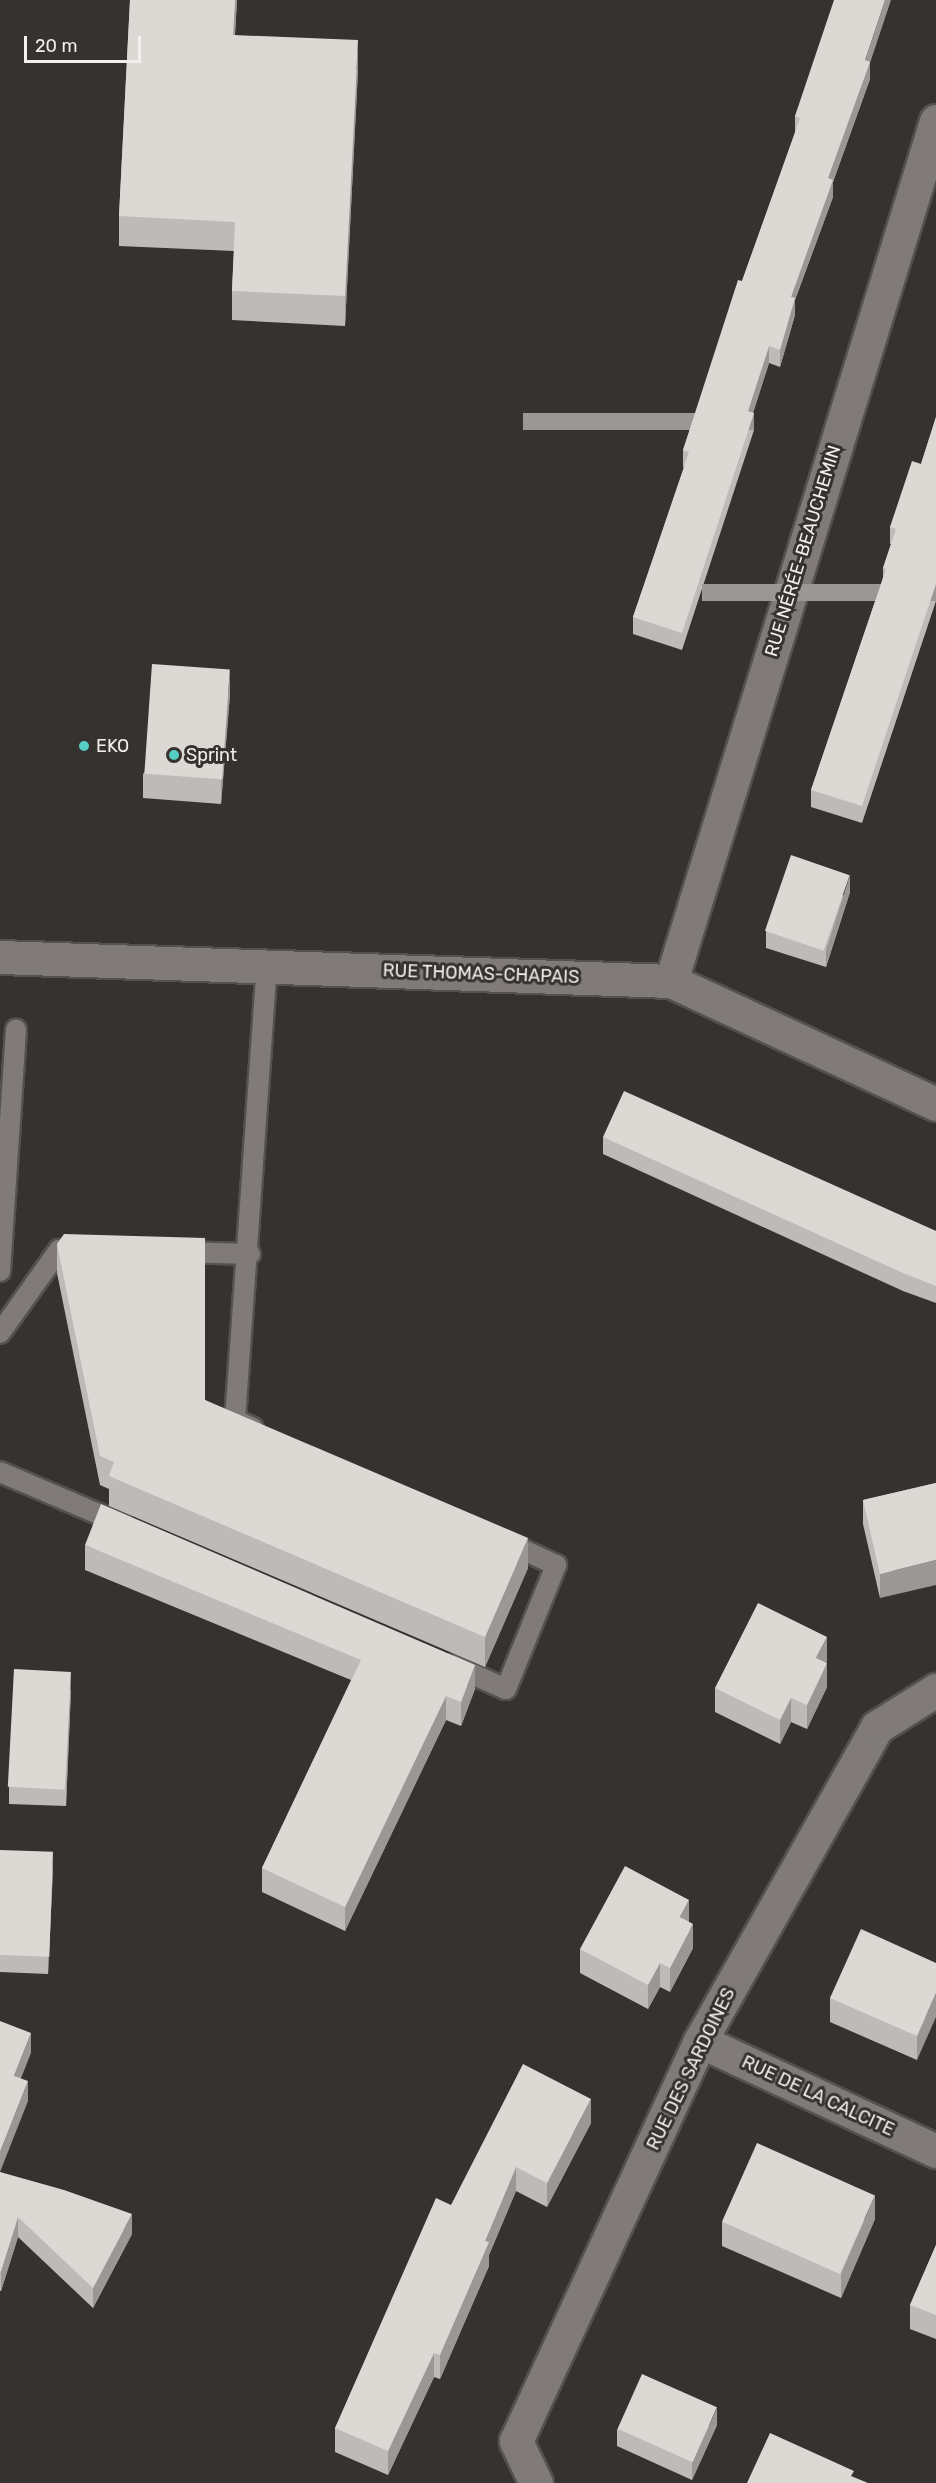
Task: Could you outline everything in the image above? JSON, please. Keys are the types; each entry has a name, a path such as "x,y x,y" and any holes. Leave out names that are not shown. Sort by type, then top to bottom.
{"street":[{"name":"RUE NÉRÉE-BEAUCHEMIN","path":"671,981 936,121"},
{"name":"RUE THOMAS-CHAPAIS","path":"0,957 671,981 936,1104"},
{"name":"RUE DES SARDOINES","path":"536,2483 516,2441 700,2041 877,1727 936,1690"},
{"name":"RUE DE LA CALCITE","path":"700,2041 936,2151"}],"lane":[{"path":"267,966 250,1254 235,1420 267,1434"},
{"path":"0,1271 16,1030"},
{"path":"0,1333 59,1250 107,1251"},
{"path":"154,1252 250,1254"},
{"path":"0,1472 143,1533"},
{"path":"429,1656 506,1689 556,1565 481,1531"}],"building":[{"path":"130,0 235,0 233,35 358,40 345,296 232,291 235,222 119,216"},
{"path":"834,0 885,0 865,60 870,62 828,178 833,180 791,297 795,298 780,350 769,346 748,411 754,413 682,633 633,617 689,452 683,450 738,280 742,281 800,118 795,116"},
{"path":"936,417 936,584 862,806 811,790 886,569 883,568 896,529 890,527 912,461 921,464"},
{"path":"152,664 230,669 222,779 144,774"},
{"path":"791,855 850,875 824,951 765,931"},
{"path":"624,1091 936,1231 936,1286 603,1137"},
{"path":"64,1234 205,1238 205,1400 528,1538 485,1637 109,1476 114,1462 100,1456 57,1244"},
{"path":"936,1483 936,1560 880,1574 863,1500"},
{"path":"101,1504 475,1665 461,1702 446,1696 345,1907 262,1868 361,1660 85,1545"},
{"path":"758,1603 827,1637 816,1658 827,1663 807,1705 791,1698 780,1720 715,1688"},
{"path":"14,1669 71,1672 65,1790 8,1787"},
{"path":"0,1850 53,1852 49,1957 0,1955"},
{"path":"625,1866 689,1900 680,1917 693,1924 670,1968 660,1963 648,1985 580,1949"},
{"path":"861,1929 936,1963 936,1993 917,2036 830,1998"},
{"path":"0,2021 31,2033 14,2076 28,2081 0,2152"},
{"path":"523,2064 591,2099 547,2183 516,2167 485,2241 489,2242 440,2355 434,2353 388,2451 335,2428 436,2198 451,2205"},
{"path":"757,2143 875,2195 840,2274 722,2222"},
{"path":"0,2172 64,2190 132,2214 93,2288 18,2217 0,2271"},
{"path":"936,2245 936,2315 910,2305"},
{"path":"642,2374 717,2407 693,2462 618,2429"},
{"path":"770,2433 854,2471 851,2476 868,2483 747,2483"}],"place":[{"name":"EKO","path":"84,746"},
{"name":"Sprint","path":"174,755"}]}
